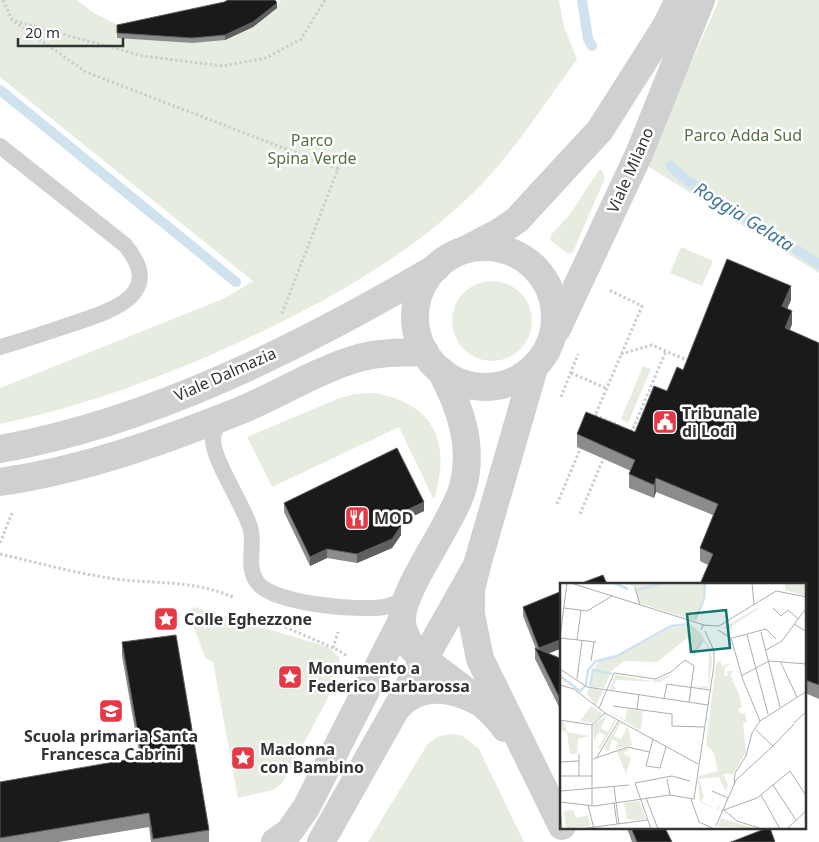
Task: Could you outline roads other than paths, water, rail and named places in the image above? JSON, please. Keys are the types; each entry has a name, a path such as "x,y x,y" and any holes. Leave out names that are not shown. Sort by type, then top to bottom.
{"street":[{"path":"275,842 291,833 367,692 405,608 456,507 463,486 466,436 463,418 418,335 415,317 417,298 425,281 436,266 452,255 498,234 517,220 600,130 666,26 679,0"},
{"name":"Viale Milano","path":"553,337 639,154 701,0"},
{"path":"0,482 64,471 182,434 343,364 372,355 433,361 450,378 467,385 484,388 503,386 519,379 534,368 546,354 553,337 556,319 554,301 547,284 537,269 522,257 505,250 487,247 469,248"},
{"name":"Viale Dalmazia","path":"0,449 89,427 196,389 264,358 382,299 436,266"},
{"path":"534,368 477,565 471,590 471,614 474,637 480,659 524,753 560,823"},
{"path":"321,842 477,565"},
{"path":"405,608 410,646 500,721 524,753"},
{"path":"396,708 404,700 416,693 429,690 454,692 478,702"},
{"path":"564,830 570,842"}],"lane":[{"path":"0,146 125,244 136,258 141,276 135,292 125,302 108,312 0,347"},
{"path":"225,416 214,430 215,450 250,526 252,572 258,583 269,592 288,599 308,603 405,608"}],"waterway":[{"name":"Roggia Gelata","path":"582,0 588,39 592,46"},
{"path":"0,90 236,282"},
{"name":"Roggia Gelata","path":"671,166 686,180 819,264"}],"place":[{"name":"Tribunale di Lodi","path":"665,422"},
{"name":"MOD","path":"357,518"},
{"name":"Colle Eghezzone","path":"166,619"},
{"name":"Monumento a Federico Barbarossa","path":"290,677"},
{"name":"Scuola primaria Santa Francesca Cabrini","path":"111,711"},
{"name":"Madonna con Bambino","path":"243,758"}],"park label":[{"name":"Parco Adda Sud","path":"743,135"},
{"name":"Parco Spina Verde","path":"312,149"}]}
